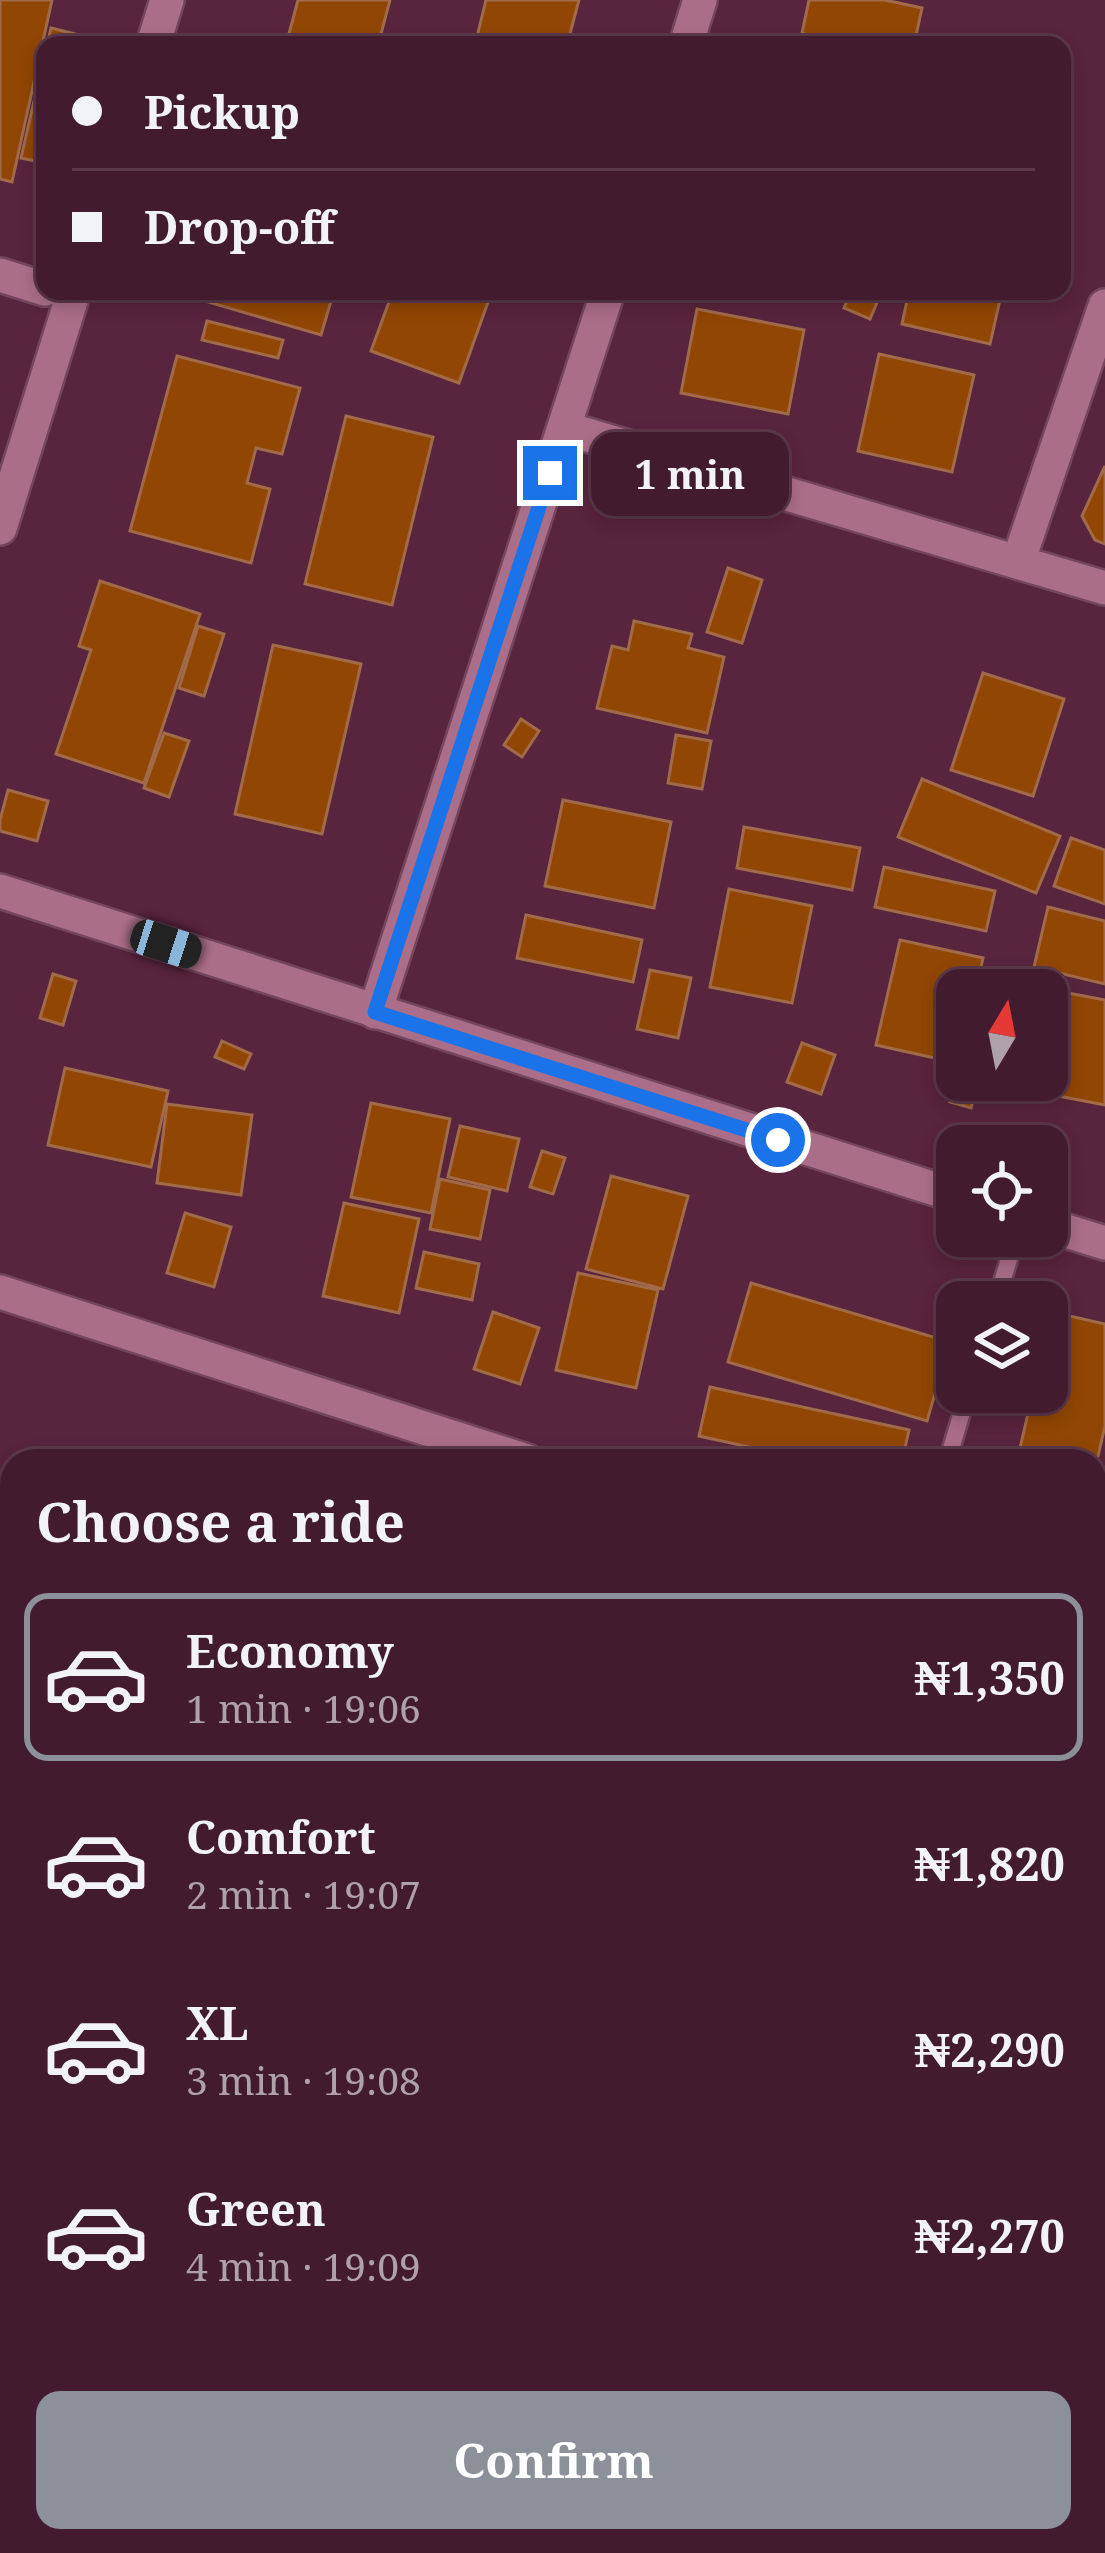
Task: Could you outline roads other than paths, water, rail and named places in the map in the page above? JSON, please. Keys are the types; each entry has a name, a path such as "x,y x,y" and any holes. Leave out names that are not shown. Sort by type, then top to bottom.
{"street":[{"path":"156,36 167,0"},
{"path":"689,36 700,0"},
{"path":"0,274 36,285"},
{"path":"0,528 58,300"},
{"path":"375,1012 605,300"},
{"path":"1018,562 1105,306"},
{"path":"564,428 1105,588"},
{"path":"0,890 936,1189"},
{"path":"1068,1232 1105,1244"},
{"path":"0,1292 490,1449"}],"lane":[{"path":"951,1449 962,1413"}]}
